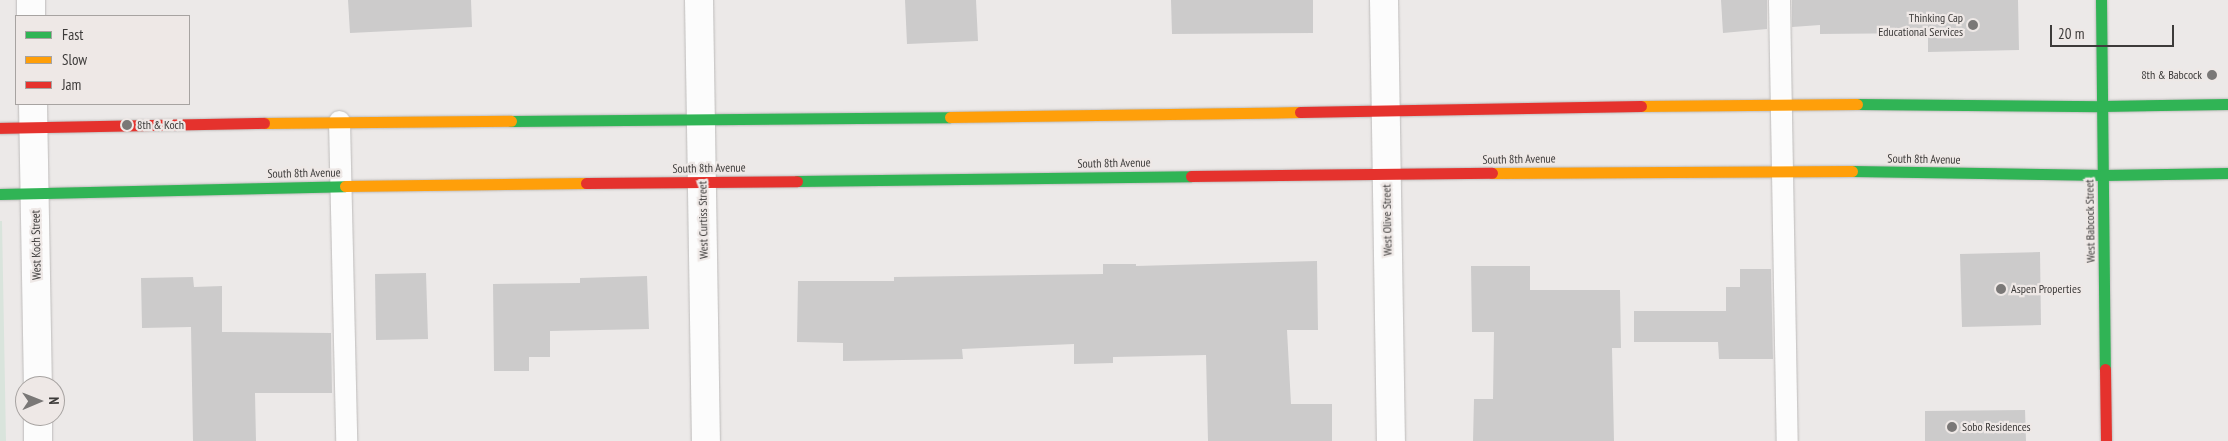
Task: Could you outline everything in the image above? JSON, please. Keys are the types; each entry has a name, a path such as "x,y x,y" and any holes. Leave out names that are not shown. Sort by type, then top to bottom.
{"street":[{"path":"31,0 31,15"},
{"name":"West Curtiss Street","path":"699,0 706,441"},
{"name":"West Olive Street","path":"1384,0 1391,441"},
{"name":"West Babcock Street","path":"2101,0 2106,441"},
{"path":"0,128 34,116 339,121 701,121 1781,104 2102,106 2228,104"},
{"name":"West Koch Street","path":"34,116 38,376"},
{"name":"South 8th Avenue","path":"0,194 341,186 1782,170 2103,175 2228,173"},
{"path":"38,426 38,441"}],"lane":[{"path":"1779,0 1787,441"},
{"path":"339,121 346,441"}],"shaded area":[{"path":"0,221 2,221 6,441 0,441"}],"building":[{"path":"348,0 471,0 472,27 350,33"},
{"path":"905,0 976,0 978,41 907,44"},
{"path":"1171,0 1313,0 1313,33 1172,34"},
{"path":"1721,0 1767,0 1767,29 1723,33"},
{"path":"1792,0 2018,0 2019,50 1928,52 1928,33 1820,34 1820,25 1792,27"},
{"name":"Aspen Properties","path":"2040,252 2041,325 1962,327 1960,254"},
{"path":"1317,261 1318,330 1287,330 1291,404 1332,404 1332,441 1208,441 1206,355 1113,357 1113,363 1074,364 1074,344 962,349 963,359 843,361 843,343 797,342 798,281 894,281 894,277 1103,274 1103,264 1136,264 1136,266"},
{"path":"1471,266 1530,266 1530,290 1620,290 1621,348 1612,348 1614,441 1473,441 1474,399 1493,399 1494,332 1472,332"},
{"path":"1740,269 1771,269 1773,359 1719,359 1718,342 1634,342 1634,311 1726,311 1726,287 1740,287"},
{"path":"426,273 428,339 376,340 375,274"},
{"path":"647,276 649,329 550,331 550,357 529,357 529,371 494,371 493,284 580,283 580,278"},
{"path":"193,277 194,287 222,286 222,332 331,333 332,393 255,393 256,441 193,441 191,327 142,328 141,278"},
{"name":"Sobo Residences","path":"2025,410 2026,441 1925,441 1925,411"}],"traffic: fast":[{"path":"2101,0 2105,369"},
{"path":"1857,104 2102,106 2228,104"},
{"path":"511,121 950,117"},
{"path":"1852,171 2103,175 2228,173"},
{"path":"797,181 1191,176"},
{"path":"0,194 345,186"}],"traffic: slow":[{"path":"1641,106 1857,104"},
{"path":"950,117 1300,112"},
{"path":"264,123 511,121"},
{"path":"1492,173 1852,171"},
{"path":"345,186 586,183"}],"traffic: jam":[{"path":"1300,112 1641,106"},
{"path":"0,128 264,123"},
{"path":"1191,176 1492,173"},
{"path":"586,183 797,181"},
{"path":"2105,369 2106,441"}],"place":[{"name":"Thinking Cap Educational Services","path":"1973,25"},
{"name":"8th & Babcock","path":"2212,75"},
{"name":"8th & Koch","path":"127,125"},
{"name":"Aspen Properties","path":"2001,289"},
{"name":"Sobo Residences","path":"1952,427"}]}
